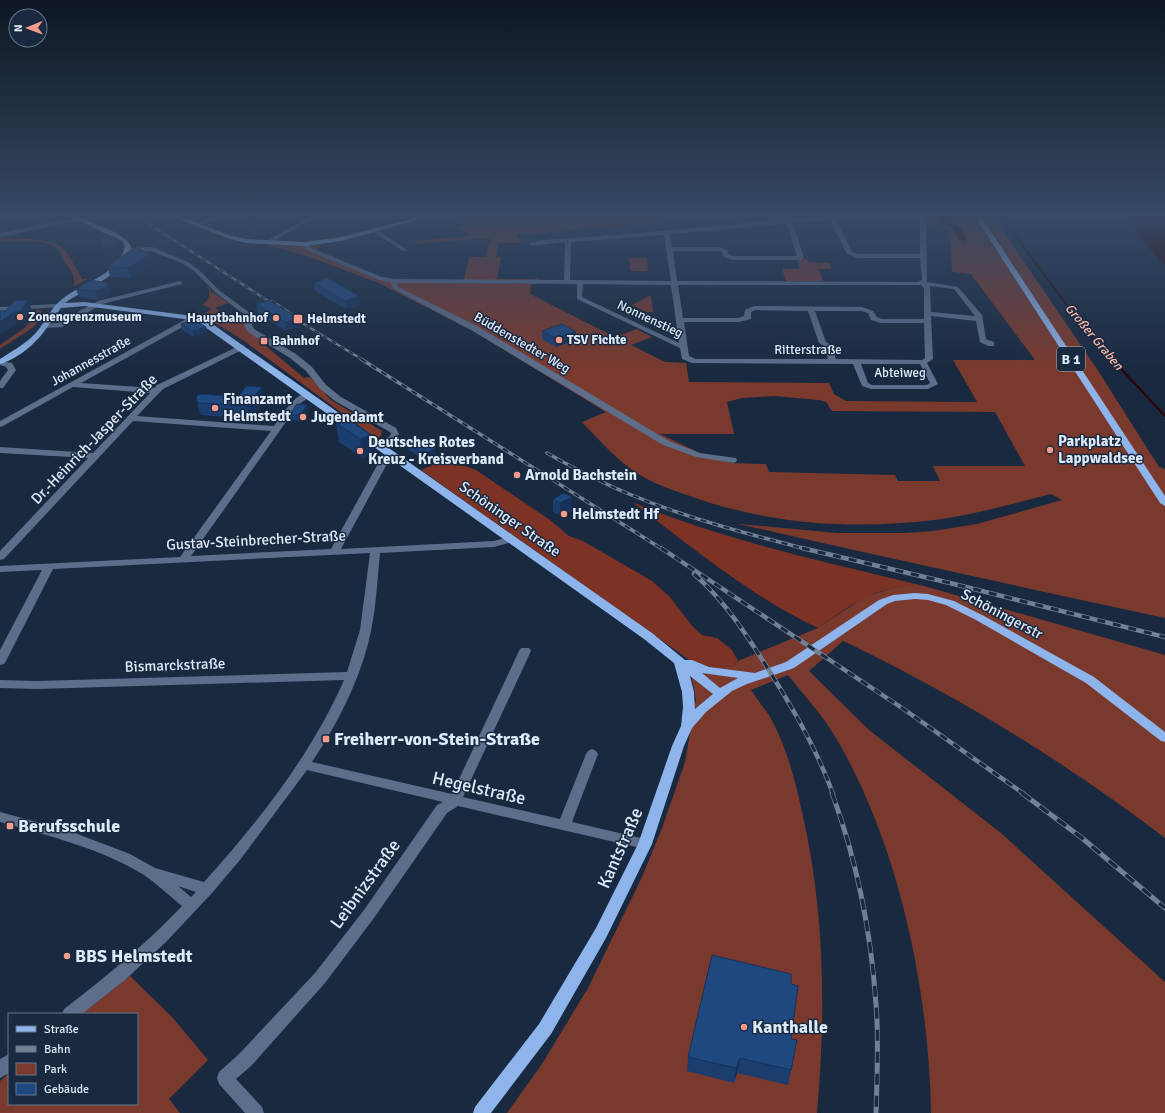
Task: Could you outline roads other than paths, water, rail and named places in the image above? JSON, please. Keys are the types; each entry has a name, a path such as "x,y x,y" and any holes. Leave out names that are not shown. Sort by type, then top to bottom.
{"main road":[{"path":"0,362 27,345 44,326 57,306 115,267"},
{"name":"B 1","path":"1011,267 1165,503"},
{"path":"74,294 72,297 73,301 85,307"},
{"name":"Schöninger Straße","path":"93,305 193,319 208,324 512,539 679,660 720,694"},
{"path":"57,306 85,307"},
{"name":"Schöningerstr","path":"823,643 870,610 893,598 915,596 938,599 950,603 980,618 1090,680 1160,734"},
{"name":"Kantstraße","path":"481,1113 544,1029 601,933 645,844 678,746 687,726 702,709 720,694 736,684 755,676 790,665 823,643"},
{"path":"679,660 706,671 755,676"},
{"path":"679,660 690,696 687,726"}],"street":[{"path":"192,267 214,289 248,314 248,325 251,330 293,356 309,369 323,388 338,399 392,430 395,434 393,438 379,445"},
{"path":"351,267 377,278 394,281 922,283 954,287 978,315 982,340 991,344"},
{"path":"567,267 567,282"},
{"path":"673,267 683,347"},
{"path":"922,283 924,280 923,267"},
{"name":"Büddenstedter Weg","path":"394,281 393,284 396,288 474,328 666,443 696,456 732,460"},
{"name":"Nonnenstieg","path":"580,282 579,298 683,347"},
{"path":"44,326 59,325 85,307 180,283"},
{"path":"922,283 926,288 929,359 923,362"},
{"path":"0,309 57,306"},
{"path":"680,320 739,320 748,317 746,311 754,308 862,309 871,312 874,318 881,321 928,318 979,319"},
{"path":"811,309 823,343 827,345 833,362"},
{"name":"Johannesstraße","path":"0,424 193,319"},
{"name":"Dr.-Heinrich-Jasper-Straße","path":"0,557 156,391 171,381 241,347"},
{"name":"Ritterstraße","path":"683,347 685,357 695,361 923,362"},
{"path":"0,362 9,365 12,370 0,386"},
{"name":"Abteiweg","path":"856,362 865,384 871,387 928,387 934,384 923,362"},
{"path":"71,385 156,391"},
{"path":"184,559 295,403 308,395"},
{"path":"130,418 276,429"},
{"path":"0,450 94,456"},
{"path":"334,552 384,460 394,455"},
{"name":"Gustav-Steinbrecher-Straße","path":"0,569 494,544 512,539"},
{"path":"71,1013 120,975 207,889 246,844 304,765 321,738 352,676 366,632 375,549"},
{"path":"0,661 49,567"},
{"name":"Leibnizstraße","path":"255,1113 225,1078 245,1060 320,978 369,914 442,809 455,801 525,650"},
{"name":"Bismarckstraße","path":"0,684 37,686 352,676"},
{"path":"564,826 592,754"},
{"name":"Hegelstraße","path":"304,765 645,844"},
{"path":"0,817 82,841 125,858 150,872 191,905"},
{"path":"150,872 207,889"},
{"path":"0,1070 8,1063"}],"waterway":[{"name":"Großer Graben","path":"1039,267 1086,331 1113,360"},
{"name":"Großer Graben","path":"1112,359 1165,416"}],"railway":[{"path":"215,267 276,306"},
{"path":"272,301 295,316"},
{"path":"289,315 363,360"},
{"path":"361,359 662,549"},
{"path":"547,453 601,481 676,512 719,526 803,548"},
{"path":"661,548 905,710 1024,794"},
{"path":"803,548 950,583 1165,637"},
{"path":"694,574 726,608 762,659 805,732 820,762 833,794"},
{"path":"832,793 856,871 871,950 876,1004 878,1058 876,1113"},
{"path":"1022,793 1082,838 1165,908"}],"place":[{"name":"Zonengrenzmuseum","path":"20,317"},
{"name":"Hauptbahnhof","path":"276,318"},
{"name":"Helmstedt","path":"298,319"},
{"name":"TSV Fichte","path":"559,340"},
{"name":"Bahnhof","path":"264,341"},
{"name":"Finanzamt Helmstedt","path":"215,408"},
{"name":"Jugendamt","path":"303,417"},
{"name":"Parkplatz Lappwaldsee","path":"1050,450"},
{"name":"Deutsches Rotes Kreuz - Kreisverband","path":"360,451"},
{"name":"Arnold Bachstein","path":"517,475"},
{"name":"Helmstedt Hf","path":"564,514"},
{"name":"Freiherr-von-Stein-Straße","path":"326,739"},
{"name":"Berufsschule","path":"10,826"},
{"name":"BBS Helmstedt","path":"67,956"},
{"name":"Kanthalle","path":"744,1027"}]}
